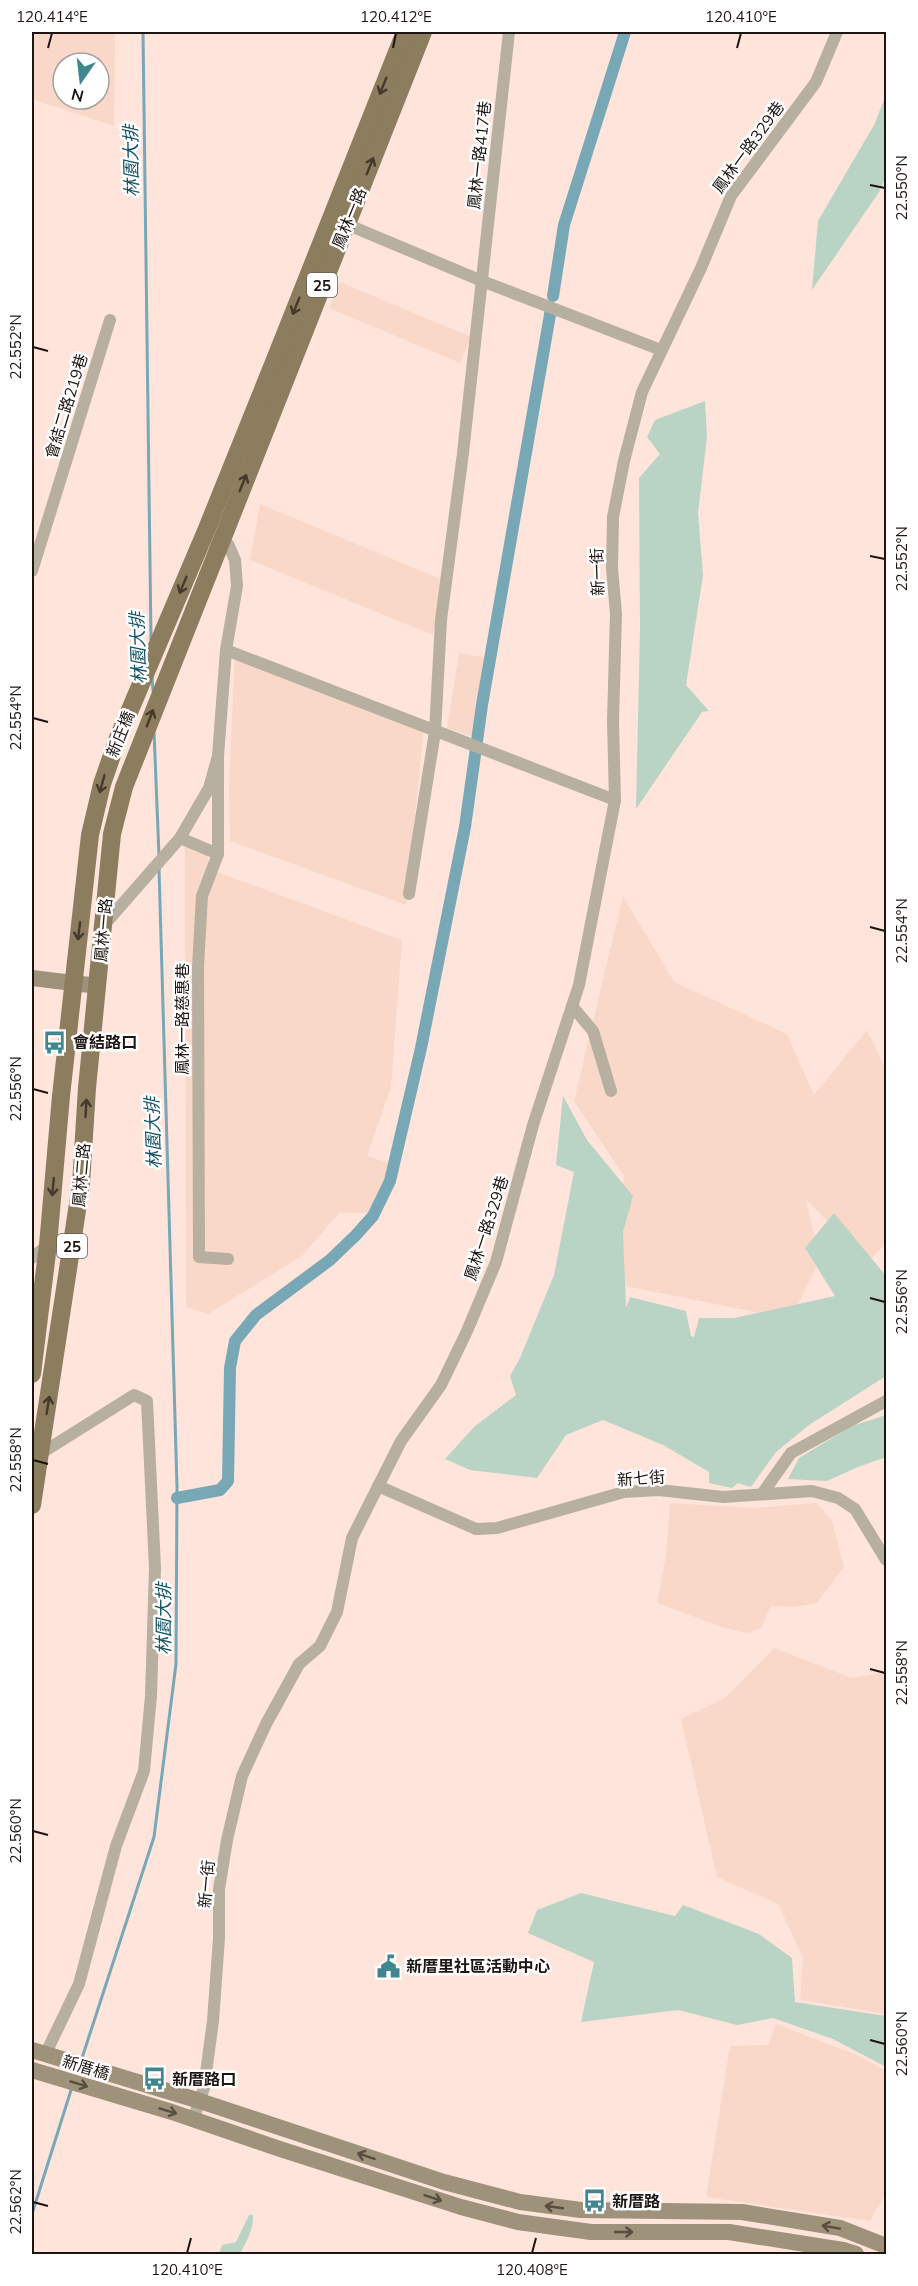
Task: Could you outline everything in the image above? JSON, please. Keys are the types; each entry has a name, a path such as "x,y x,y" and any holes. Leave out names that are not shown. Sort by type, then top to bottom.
{"main road":[{"name":"鳳林一路","path":"214,534 405,32"},
{"name":"鳳林一路","path":"214,534 346,224 423,32"},
{"name":"新庄橋","path":"108,875 112,834 124,787 214,534"},
{"name":"新庄橋","path":"85,878 90,835 102,784 118,738 214,534"},
{"name":"鳳林一路","path":"98,986 108,875"},
{"name":"鳳林一路","path":"73,983 85,878"},
{"name":"鳳林二路","path":"32,1374 48,1245 73,983"},
{"name":"鳳林二路","path":"32,1504 81,1184 87,1088 98,986"}],"street":[{"name":"鳳林一路417巷","path":"409,894 435,732 441,620 463,453 509,32"},
{"name":"鳳林一路329巷","path":"661,350 701,268 731,196 816,82 837,32"},
{"path":"346,224 482,281 661,350"},
{"name":"會結二路219巷","path":"32,571 110,320"},
{"name":"新一街","path":"615,800 613,721 616,614 612,568 613,517 634,416 661,350"},
{"path":"103,926 180,838 209,788 218,756 226,650 237,586 235,560 228,544 214,534"},
{"path":"226,650 615,800"},
{"name":"鳳林一路慈惠巷","path":"218,756 218,854 202,896 198,967 199,1257 228,1259"},
{"name":"鳳林一路329巷","path":"298,1664 320,1646 337,1611 352,1538 401,1441 441,1384 496,1262 533,1125 579,985 615,800"},
{"path":"180,838 218,854"},
{"path":"32,978 98,986"},
{"path":"572,1006 593,1031 611,1091"},
{"path":"32,1258 48,1245"},
{"path":"40,1454 134,1395 147,1401 155,1568 151,1696 144,1771 116,1846 79,1984 43,2053"},
{"path":"762,1494 791,1453 886,1401"},
{"name":"新七街","path":"378,1486 476,1529 497,1528 624,1492 659,1490 723,1497 812,1491 838,1498 855,1509 886,1560"},
{"name":"新一街","path":"193,2120 204,2088 213,2021 219,1938 219,1889 227,1840 242,1776 298,1664"},
{"name":"新厝橋","path":"43,2053 200,2101"},
{"name":"新厝橋","path":"38,2072 193,2120"},
{"path":"200,2101 444,2182 519,2202 580,2210 742,2212 840,2228 886,2246"},
{"path":"193,2120 461,2207 518,2223 591,2232 729,2232 856,2254"}],"shaded area":[{"path":"32,32 115,32 114,126 68,111 111,111 111,51 51,51 51,105 32,99"},
{"path":"340,282 471,337 460,363 329,308"},
{"path":"260,504 443,580 433,635 250,560"},
{"path":"235,652 424,727 406,905 230,841 229,787"},
{"path":"459,653 494,659 480,739 447,728"},
{"path":"185,845 207,849 209,869 402,940 391,1087 367,1156 397,1166 380,1213 339,1213 302,1256 208,1314 186,1307"},
{"path":"623,896 674,982 787,1034 814,1095 867,1030 886,1071 886,1243 869,1261 806,1200 820,1259 791,1319 610,1283 624,1176 574,1101"},
{"path":"670,1503 757,1508 816,1503 832,1520 844,1567 817,1603 794,1607 771,1606 761,1628 748,1633 722,1627 657,1603 666,1555"},
{"path":"774,1648 852,1678 886,1672 886,2014 800,2000 803,1958 778,1904 717,1877 681,1719 725,1698"},
{"path":"776,2024 857,2055 886,2071 886,2193 870,2221 706,2197 730,2046 768,2045"}],"green space":[{"path":"886,95 886,177 879,192 812,290 818,221 874,125"},
{"path":"705,401 707,437 698,513 703,575 686,685 709,711 702,712 636,809 640,629 639,478 660,454 647,437 655,420"},
{"path":"563,1096 587,1140 633,1196 623,1232 626,1308 630,1297 686,1311 691,1336 694,1337 699,1318 734,1318 835,1296 805,1248 834,1213 886,1276 886,1376 809,1425 776,1452 751,1487 738,1483 732,1488 709,1483 709,1472 663,1445 603,1420 566,1435 537,1478 470,1470 445,1459 474,1427 516,1395 510,1376 520,1358 554,1275 574,1172 556,1165"},
{"path":"886,1415 886,1457 827,1481 788,1479 799,1458 852,1426"},
{"path":"581,1893 675,1916 683,1905 759,1934 792,1958 795,2002 886,2016 886,2067 833,2039 773,2018 737,2025 678,2010 581,2022 594,1962 528,1933 537,1910"},
{"path":"249,2215 253,2215 252,2225 240,2254 219,2254 222,2245 236,2242"}],"waterway":[{"name":"林園大排","path":"143,32 151,640"},
{"path":"553,296 564,225 625,32"},
{"path":"177,1498 220,1490 228,1481 230,1368 235,1341 256,1315 330,1260 356,1235 373,1216 390,1181 421,1048 465,827 482,705 551,309"},
{"name":"林園大排","path":"152,677 153,691"},
{"name":"林園大排","path":"154,731 159,856"},
{"name":"林園大排","path":"82,2058 154,1837 176,1664 177,1487 159,869"},
{"name":"林園大排","path":"32,2214 72,2087"}],"place":[{"name":"會結路口","path":"55,1042"},
{"name":"新厝里社區活動中心","path":"388,1966"},
{"name":"新厝路口","path":"154,2079"},
{"name":"新厝路","path":"594,2201"}]}
